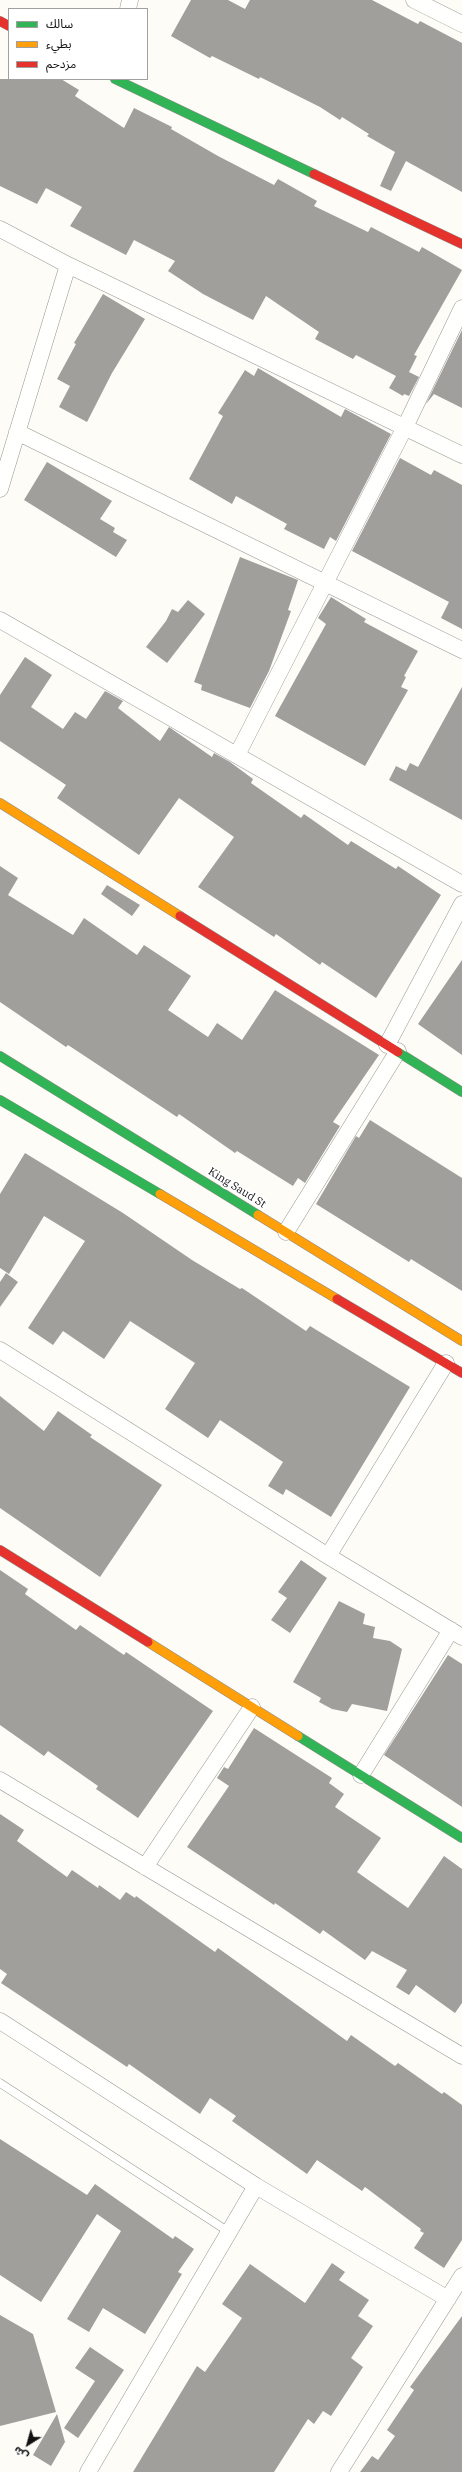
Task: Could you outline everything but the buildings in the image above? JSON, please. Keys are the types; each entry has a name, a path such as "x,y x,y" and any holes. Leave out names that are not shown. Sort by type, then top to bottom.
{"street":[{"path":"414,0 462,24"},
{"path":"117,80 462,244"},
{"path":"0,229 68,265 462,455"},
{"path":"0,489 68,265"},
{"path":"237,755 405,427 462,308"},
{"path":"17,432 462,650"},
{"path":"0,620 462,884"},
{"path":"0,803 462,1092"},
{"path":"286,1232 392,1048 462,904"},
{"name":"King Saud St","path":"0,1056 462,1341"},
{"path":"0,1100 462,1373"},
{"path":"0,1350 328,1556 457,1633 361,1775"},
{"path":"328,1556 446,1363"},
{"path":"0,1550 462,1838"},
{"path":"144,1867 252,1707"},
{"path":"0,1780 462,2056"},
{"path":"3,2028 256,2186 448,2298"},
{"path":"88,2472 256,2186"},
{"path":"338,2472 462,2276"}],"lane":[{"path":"0,2083 229,2232"}],"traffic: fast":[{"path":"117,80 314,174"},
{"path":"398,1052 462,1092"},
{"path":"0,1056 258,1215"},
{"path":"0,1100 160,1194"},
{"path":"298,1736 462,1838"}],"traffic: slow":[{"path":"0,803 180,916"},
{"path":"160,1194 337,1299"},
{"path":"258,1215 462,1341"},
{"path":"148,1642 298,1736"}],"traffic: jam":[{"path":"0,21 8,25"},
{"path":"314,174 462,244"},
{"path":"180,916 398,1052"},
{"path":"337,1299 462,1373"},
{"path":"0,1550 148,1642"}]}
